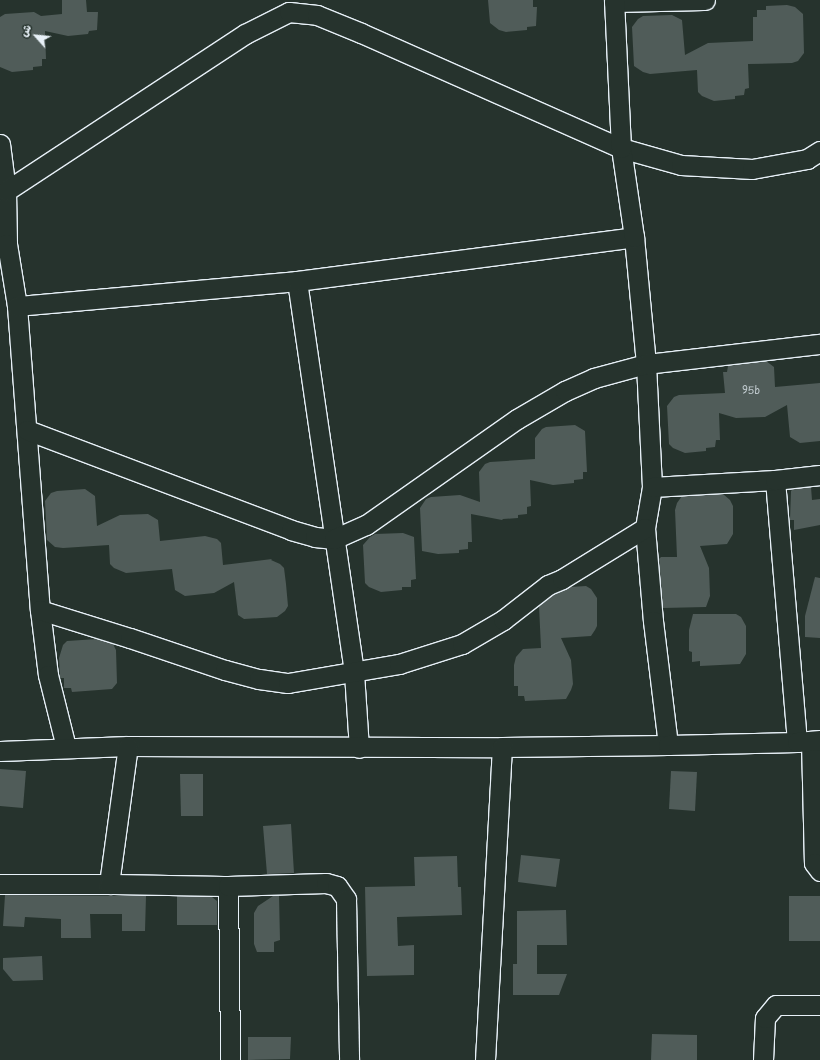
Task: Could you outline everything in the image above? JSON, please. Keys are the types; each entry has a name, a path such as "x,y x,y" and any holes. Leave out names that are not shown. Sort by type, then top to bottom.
{"street":[{"path":"668,745 653,621 645,528 652,487 646,364 634,237 621,148 614,1 705,0"},
{"path":"6,191 289,6 361,33 621,148 681,165 752,169 807,159 820,151"},
{"path":"0,144 6,191 4,245 17,306 40,610 48,675 66,747"},
{"path":"17,306 297,281 634,237"},
{"path":"297,281 354,673 359,748"},
{"path":"27,430 292,530 315,537 334,539 366,525 517,419 565,391 594,378 646,364 820,344"},
{"path":"652,487 775,480 820,475"},
{"path":"775,480 809,741 814,863 820,871"},
{"path":"40,610 225,670 259,679 288,683 354,673 399,664 462,644 503,620 548,585 562,579 645,528"},
{"path":"0,751 66,747 128,746 359,748 502,747 668,745 809,741"},
{"path":"109,884 128,746"},
{"path":"485,1060 502,747"},
{"path":"0,884 228,886 326,883 337,886 346,899 349,1060"},
{"path":"228,886 230,1060"},
{"path":"763,1060 765,1018 776,1004 820,1005"}],"building":[{"path":"62,0 86,0 87,12 98,12 97,30 89,31 88,34 68,36 45,31 46,59 42,59 42,66 33,67 33,70 12,72 0,67 0,17 5,14 34,12 41,16 62,14"},
{"path":"488,0 533,0 533,7 537,7 536,26 527,27 527,30 506,32 499,30 490,23"},
{"path":"787,5 795,7 803,14 804,53 798,61 792,63 748,64 749,88 745,89 744,95 735,96 735,99 714,101 702,96 698,92 697,70 650,74 643,72 634,66 632,27 638,19 643,16 672,15 682,20 685,55 708,43 753,41 753,17 757,17 757,10 766,10 766,6"},
{"path":"766,361 774,367 775,387 820,383 820,441 800,443 790,437 787,405 765,417 736,418 719,413 720,440 716,440 715,447 706,448 706,451 685,453 673,448 669,444 667,406 674,397 679,395 725,393 723,372 727,372 728,366"},
{"path":"575,425 585,431 587,472 583,472 583,479 574,480 574,483 553,485 530,480 531,506 527,507 527,514 518,515 518,518 502,520 471,514 472,542 468,542 468,549 459,550 459,553 438,554 422,551 420,508 426,499 431,497 460,495 480,502 479,472 485,464 490,462 535,459 535,438 542,429 546,427"},
{"path":"811,487 812,500 820,499 820,525 794,530 794,520 790,520 791,491 793,489"},
{"path":"85,489 95,496 97,526 120,515 148,514 158,520 160,541 205,536 217,539 221,543 223,565 272,559 271,560 280,564 284,568 288,606 285,611 277,617 244,619 238,615 234,582 214,593 185,596 175,590 172,569 126,573 114,568 110,564 109,545 63,548 55,547 47,540 45,501 51,493 57,491"},
{"path":"723,494 730,500 733,506 733,534 727,544 700,546 709,568 710,596 706,607 663,608 659,559 661,557 677,557 675,510 677,503 682,496"},
{"path":"403,533 414,537 416,579 411,580 411,587 402,587 402,590 381,592 369,587 365,583 363,545 375,534"},
{"path":"815,577 820,578 820,638 805,637 805,616"},
{"path":"586,586 591,589 597,598 597,626 591,636 561,638 571,660 573,684 571,690 566,699 525,701 524,696 518,696 518,686 514,686 514,665 516,657 523,649 541,648 539,606 554,595 570,587"},
{"path":"693,614 736,614 741,617 746,626 746,654 740,664 700,666 700,661 692,662 692,652 689,651 689,630"},
{"path":"97,639 113,644 116,650 117,683 112,689 72,692 71,688 64,688 64,678 60,678 59,658 63,645 67,641"},
{"path":"0,769 26,771 23,808 0,806"},
{"path":"671,771 697,772 695,811 669,809"},
{"path":"180,774 203,774 203,816 181,816"},
{"path":"291,824 294,873 267,874 263,826"},
{"path":"521,855 560,859 556,887 518,882"},
{"path":"457,856 458,887 461,887 462,915 397,917 398,946 414,945 414,975 367,976 365,887 415,886 414,857"},
{"path":"5,895 146,896 145,931 122,931 122,914 90,914 91,938 61,938 61,919 25,917 24,927 3,926"},
{"path":"279,895 280,940 274,942 274,952 257,952 254,944 254,913 258,906 273,896"},
{"path":"177,896 212,897 217,901 217,925 177,925"},
{"path":"789,896 820,896 820,941 789,941"},
{"path":"566,910 567,945 537,945 537,974 567,974 559,995 513,995 513,964 517,964 517,911"},
{"path":"42,956 43,980 13,981 3,969 3,958"},
{"path":"652,1034 697,1035 697,1060 651,1060"},
{"path":"248,1037 291,1037 290,1059 248,1060"}]}
